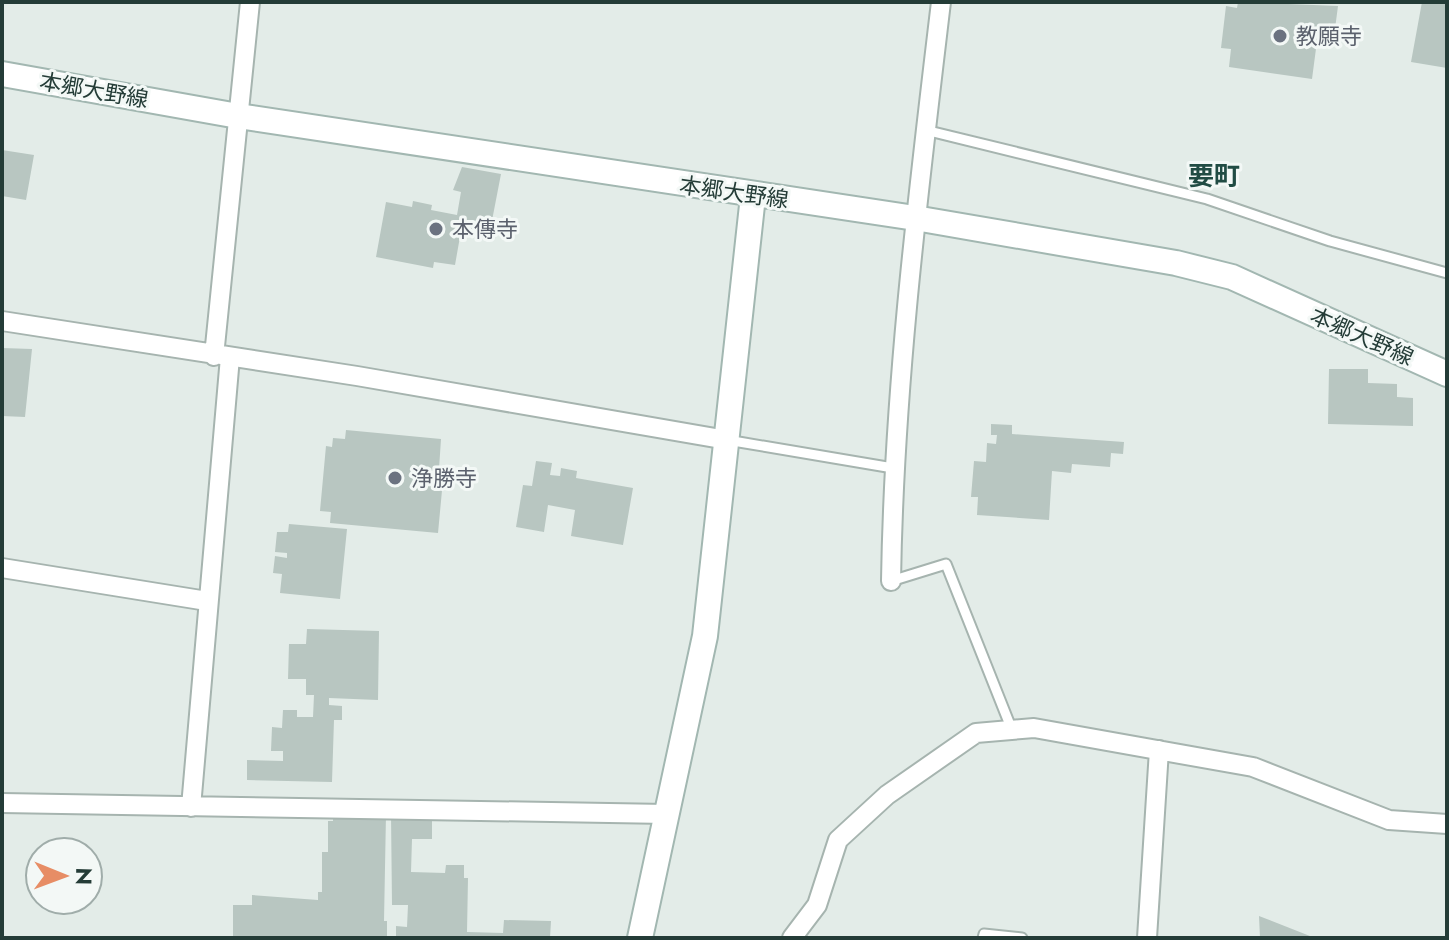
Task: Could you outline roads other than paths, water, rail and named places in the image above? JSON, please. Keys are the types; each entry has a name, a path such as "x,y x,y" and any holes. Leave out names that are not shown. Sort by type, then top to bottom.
{"main road":[{"name":"本郷大野線","path":"2,74 238,116 915,218 1176,263 1232,277 1447,374"},
{"path":"640,938 705,636 753,196"}],"street":[{"path":"191,807 238,116 250,2"},
{"path":"891,581 893,468 915,218 941,2"},
{"path":"2,321 727,440"},
{"path":"2,568 207,601"},
{"path":"792,938 817,905 838,840 887,795 976,733 1034,728 1253,767 1389,820 1447,824"},
{"path":"1147,938 1159,750"},
{"path":"2,803 667,814"}],"lane":[{"path":"925,130 1207,199 1330,241 1447,273"},
{"path":"727,440 893,468"},
{"path":"891,581 946,564 1012,730"},
{"path":"983,938 984,934 1022,938"}],"place":[{"name":"教願寺","path":"1280,36"},
{"name":"本傳寺","path":"436,229"},
{"name":"浄勝寺","path":"395,478"}],"district":[{"name":"要町","path":"1214,176"}]}
